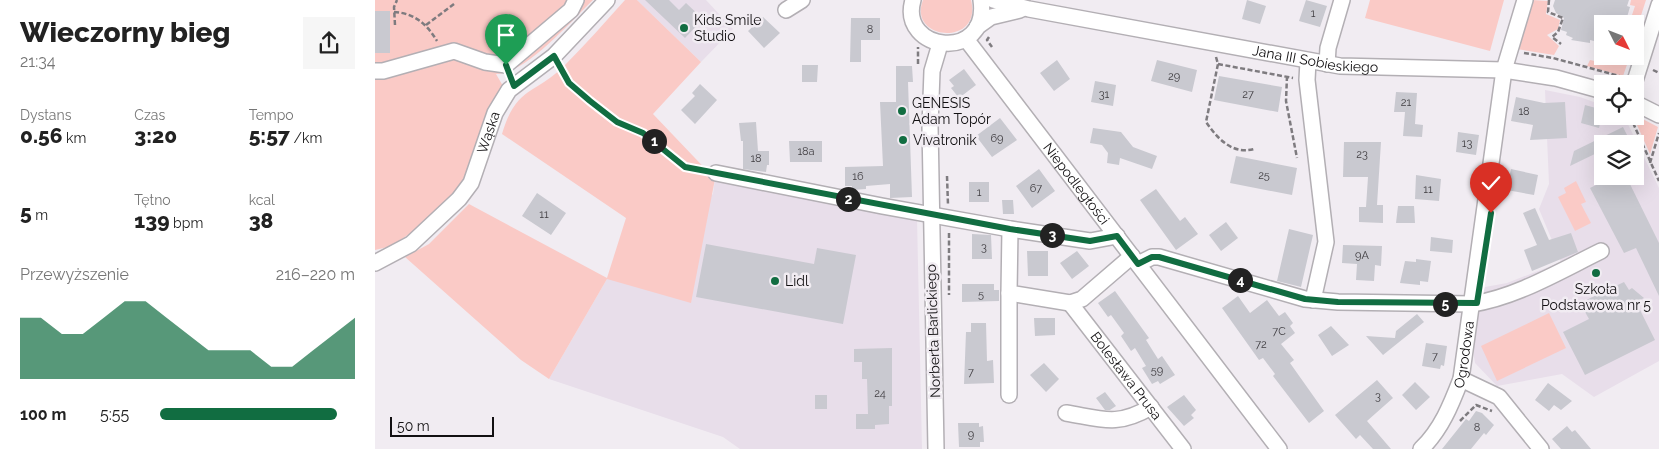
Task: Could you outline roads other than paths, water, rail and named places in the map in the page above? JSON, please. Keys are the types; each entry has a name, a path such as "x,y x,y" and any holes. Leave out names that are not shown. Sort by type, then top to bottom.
{"street":[{"path":"375,71 383,71 454,51 485,62 506,65 571,10 576,0"},
{"name":"Wąska","path":"375,263 411,244 459,199 471,183 495,113 514,86 554,56 607,0"},
{"path":"787,10 802,0"},
{"path":"913,0 912,18 926,38 939,44 951,44 984,30 981,0"},
{"name":"Jana III Sobieskiego","path":"993,0 1029,9 1327,64 1504,70 1556,78 1594,89"},
{"path":"1327,64 1328,48 1342,0"},
{"name":"Ogrodowa","path":"1421,449 1432,438 1446,414 1461,379 1504,70 1525,0"},
{"path":"1637,75 1659,4"},
{"name":"Jana III Sobieskiego","path":"984,30 991,16 1029,9"},
{"name":"Niepodległości","path":"966,39 1279,449"},
{"name":"Norberta Barlickiego","path":"936,449 931,213 932,80 939,44"},
{"path":"1308,61 1307,80 1326,242 1313,300"},
{"path":"506,65 514,86"},
{"path":"1644,108 1659,115"},
{"path":"716,173 1010,229 1090,241 1117,236"},
{"path":"1009,395 1010,229"},
{"path":"1009,293 1070,303 1082,299 1135,260 1159,257 1313,300 1472,304 1488,302 1526,287 1601,251"},
{"name":"Bolesława Prusa","path":"1070,303 1183,449"},
{"path":"1461,379 1499,397 1541,449"},
{"path":"1066,413 1114,421 1134,417 1151,407"}],"place":[{"name":"Kids Smile Studio","path":"684,28"},
{"name":"GENESIS Adam Topór","path":"902,111"},
{"name":"Vivatronik","path":"903,140"},
{"name":"Szkoła Podstawowa nr 5","path":"1596,273"},
{"name":"Lidl","path":"775,281"}]}
